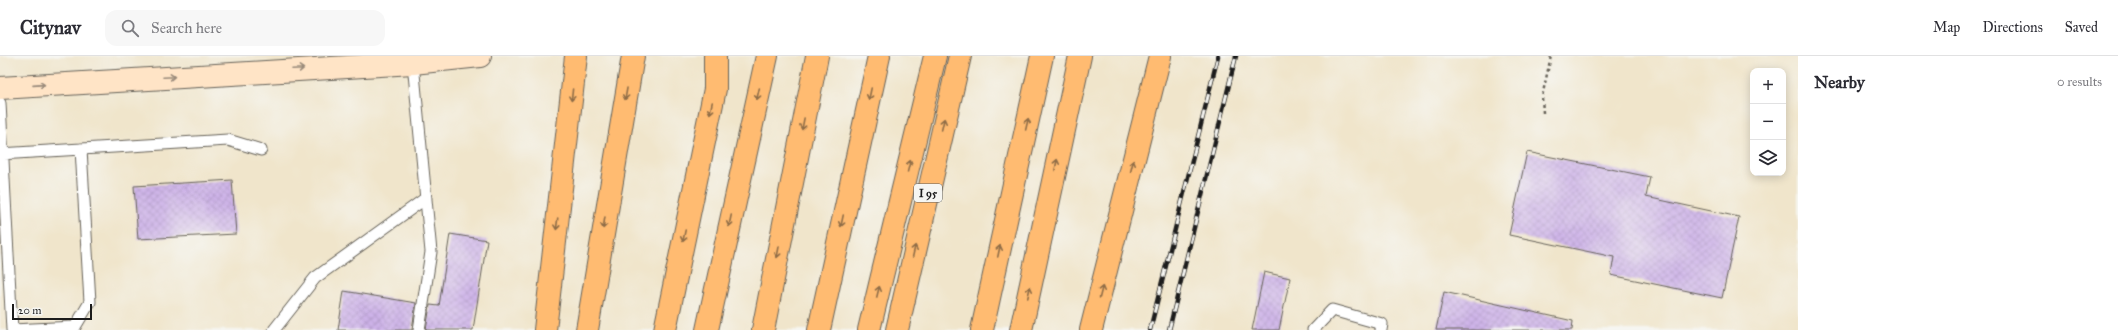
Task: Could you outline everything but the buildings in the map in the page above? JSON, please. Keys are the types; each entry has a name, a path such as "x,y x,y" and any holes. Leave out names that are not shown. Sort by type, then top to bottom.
{"highway":[{"path":"545,330 576,56"},
{"path":"587,330 633,56"},
{"path":"665,330 715,89 715,56"},
{"path":"707,330 767,56"},
{"path":"763,330 816,56"},
{"path":"819,330 878,56"},
{"path":"869,330 936,56"},
{"name":"I 95","path":"897,330 960,56"},
{"path":"982,330 1042,56"},
{"path":"1021,330 1080,56"},
{"path":"1091,330 1160,56"}],"main road":[{"path":"0,88 413,63 480,56"}],"lane":[{"path":"413,63 431,252 419,330"},
{"path":"0,103 1,154 12,330 75,326 90,302 81,149"},
{"path":"1,154 228,140 261,150"},
{"path":"274,330 315,278 426,198"},
{"path":"1313,330 1332,310 1382,324 1381,330"}],"path":[{"path":"1543,113 1542,97 1551,56"}],"railway":[{"path":"1150,330 1218,56"},
{"path":"1169,330 1236,56"}]}
